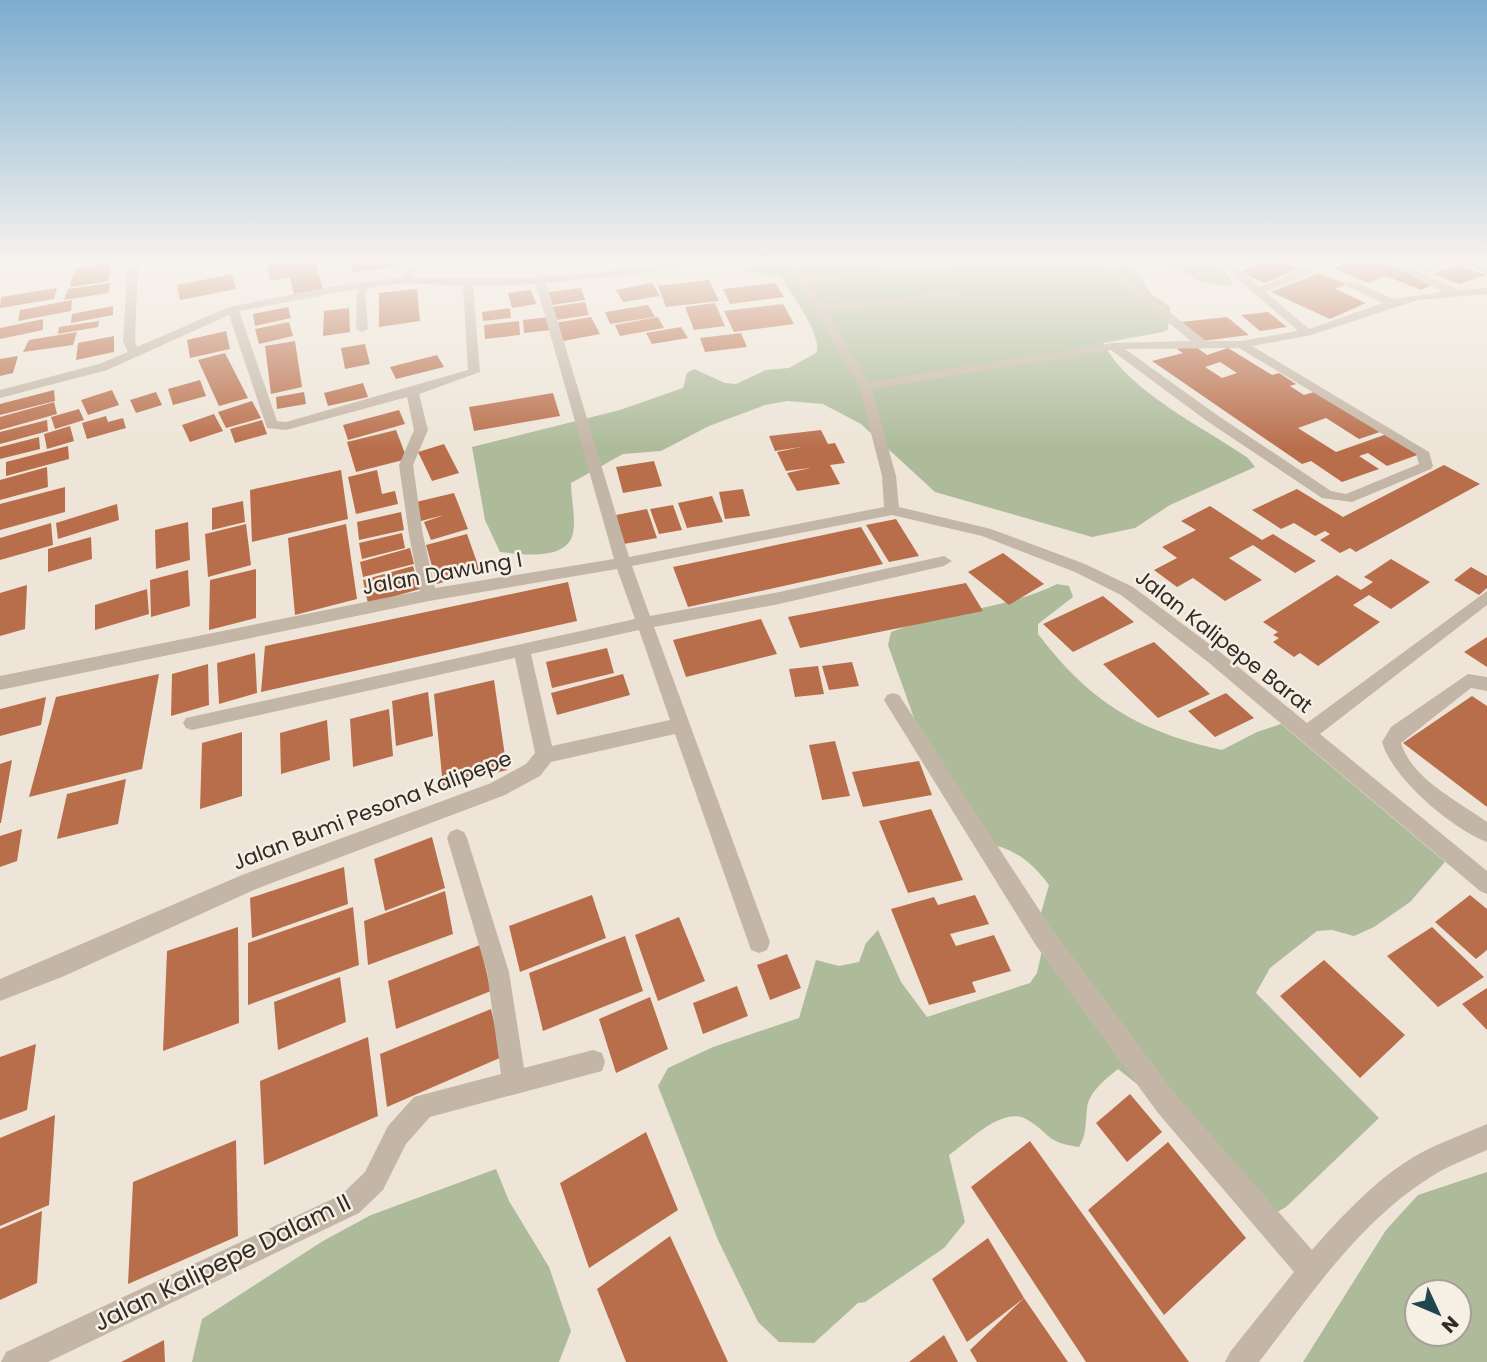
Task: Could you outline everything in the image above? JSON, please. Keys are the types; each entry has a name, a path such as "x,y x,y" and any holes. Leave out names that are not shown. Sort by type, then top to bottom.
{"street":[{"path":"130,323 129,341 134,353"},
{"path":"0,394 76,376 202,323"},
{"path":"238,323 272,425 286,426 412,392 474,372 471,323"},
{"path":"362,323 362,329"},
{"path":"552,323 623,563 759,942"},
{"path":"828,323 865,386 889,475 892,510"},
{"path":"1175,323 1202,344"},
{"path":"1295,323 1307,333"},
{"path":"865,386 1113,346 1241,344 1307,333 1337,323"},
{"path":"1113,346 1212,418 1327,495 1347,499 1426,466 1422,452 1241,344"},
{"path":"412,392 421,430 406,465 416,535 429,594"},
{"name":"Jalan Dawung I","path":"0,683 429,594 623,563 892,510"},
{"name":"Jalan Kalipepe Barat","path":"892,510 986,532 1080,568 1127,591 1214,657 1487,884"},
{"path":"192,723 644,623 779,598 944,561"},
{"path":"1306,734 1487,597"},
{"path":"522,650 545,755 681,725"},
{"path":"1487,684 1468,681 1398,732 1391,742 1392,753 1405,772 1487,833"},
{"path":"893,700 1043,936 1167,1104 1312,1272"},
{"name":"Jalan Bumi Pesona Kalipepe","path":"0,989 54,969 249,881 498,789 533,770 545,755"},
{"path":"457,838 498,972 514,1080"},
{"name":"Jalan Kalipepe Dalam II","path":"16,1362 350,1204 374,1181 397,1135 423,1106 514,1080 593,1062"},
{"path":"1240,1362 1312,1272 1367,1213 1411,1174 1487,1137"}],"green space":[{"path":"809,323 1169,323 1168,329 1163,332 1103,343 1115,361 1148,393 1248,458 1255,467 1170,505 1135,528 1092,537 935,492 861,424 823,404 787,401 765,405 709,426 661,451 623,454 571,483 573,533 562,548 542,554 500,552 485,520 472,447 620,410 683,388 687,373 694,369 725,383 736,384 766,370 789,368 816,353 817,346"},
{"path":"1057,584 1069,586 1073,597 1038,624 1038,634 1077,679 1097,696 1118,711 1165,734 1222,750 1257,732 1281,724 1445,862 1410,902 1374,927 1354,936 1332,930 1317,931 1270,968 1256,993 1379,1118 1286,1207 1263,1220 1142,1088 1118,1069 1098,1086 1088,1103 1085,1133 1079,1147 1054,1140 1034,1124 1017,1116 996,1121 949,1155 965,1222 944,1248 865,1302 858,1303 814,1343 779,1342 758,1322 718,1240 658,1086 668,1068 713,1047 799,1018 816,960 839,966 859,962 866,943 878,930 901,982 927,1017 1030,983 1037,973 1041,955 1042,941 1037,927 1049,885 1022,858 987,843 920,735 888,645 891,632 932,619 1017,599"},
{"path":"496,1169 509,1201 549,1267 571,1331 559,1362 192,1362 202,1319 323,1241 371,1215"},
{"path":"1487,1172 1487,1362 1303,1362 1386,1230 1418,1195"}],"building":[{"path":"26,323 43,323 43,330 0,339 0,328"},
{"path":"99,323 98,327 58,334 59,327"},
{"path":"289,323 293,336 259,344 255,329"},
{"path":"324,323 350,323 350,332 323,336"},
{"path":"379,323 409,323 379,327"},
{"path":"519,323 520,335 485,339 484,325"},
{"path":"523,323 550,323 551,330 524,333"},
{"path":"555,323 594,323 600,334 563,341"},
{"path":"661,323 664,328 620,336 615,325"},
{"path":"691,323 724,323 725,326 694,330"},
{"path":"730,323 794,324 734,332"},
{"path":"1182,323 1234,323 1249,335 1202,341"},
{"path":"1250,323 1281,323 1287,327 1260,331"},
{"path":"681,327 688,338 652,344 646,333"},
{"path":"226,331 230,349 190,358 187,340"},
{"path":"77,332 73,345 23,352 29,340"},
{"path":"741,333 747,347 705,352 700,338"},
{"path":"114,336 114,352 76,360 78,343"},
{"path":"295,341 302,387 271,394 265,346"},
{"path":"365,344 370,364 345,369 341,348"},
{"path":"1192,344 1207,355 1228,348 1272,375 1279,373 1296,384 1290,386 1304,395 1314,392 1380,432 1359,439 1326,418 1298,428 1336,452 1387,434 1420,454 1387,466 1368,453 1359,456 1379,469 1342,482 1311,461 1302,464 1152,361 1183,353 1177,349","holes":["1220,362 1237,373 1222,378 1205,367"]},
{"path":"225,353 248,398 219,406 198,360"},
{"path":"437,355 444,367 396,379 390,367"},
{"path":"18,356 13,373 0,376 0,359"},
{"path":"200,380 206,396 173,405 168,389"},
{"path":"363,383 368,397 328,406 324,393"},
{"path":"54,390 55,401 0,415 0,404"},
{"path":"112,390 119,405 88,415 81,400"},
{"path":"156,392 162,405 136,413 130,400"},
{"path":"304,392 306,404 277,409 276,397"},
{"path":"553,393 560,416 474,431 469,407"},
{"path":"252,401 261,418 226,428 218,412"},
{"path":"54,402 57,414 0,430 0,417"},
{"path":"79,409 84,420 55,429 51,417"},
{"path":"399,410 405,424 348,440 343,425"},
{"path":"214,414 223,431 190,442 182,425"},
{"path":"106,416 108,422 123,418 126,428 87,439 82,423"},
{"path":"47,420 48,431 0,444 0,432"},
{"path":"262,420 267,434 235,443 230,429"},
{"path":"70,426 74,441 47,449 44,434"},
{"path":"396,430 407,459 356,472 347,442"},
{"path":"821,430 828,444 835,443 845,463 830,465 840,484 797,491 787,473 810,468 786,471 777,452 801,447 775,451 769,436"},
{"path":"39,437 40,449 0,459 0,447"},
{"path":"444,444 459,473 432,481 418,452"},
{"path":"68,446 69,459 6,476 6,462"},
{"path":"654,461 662,486 623,493 616,467"},
{"path":"1444,465 1480,484 1356,552 1350,548 1340,553 1320,540 1330,534 1325,531 1315,536 1294,523 1281,529 1252,510 1297,489 1343,517"},
{"path":"47,467 48,487 0,500 0,480"},
{"path":"341,470 348,519 252,542 250,490"},
{"path":"377,470 382,494 395,491 398,504 356,514 348,477"},
{"path":"65,487 65,512 0,530 0,504"},
{"path":"743,489 750,516 725,519 719,492"},
{"path":"454,493 468,529 431,540 424,522 444,515 421,521 416,502"},
{"path":"712,496 723,522 687,528 678,503"},
{"path":"243,501 245,522 212,530 212,508"},
{"path":"117,504 119,520 58,539 56,523"},
{"path":"673,505 682,530 659,534 650,509"},
{"path":"1210,506 1262,540 1273,534 1316,561 1295,573 1253,545 1229,558 1262,580 1225,601 1193,578 1177,587 1154,570 1177,558 1162,547 1196,530 1181,521"},
{"path":"647,509 657,538 624,544 616,515"},
{"path":"401,512 404,530 359,540 357,522"},
{"path":"896,519 919,556 889,562 866,525"},
{"path":"188,522 190,560 156,569 155,530"},
{"path":"51,523 53,545 0,560 0,538"},
{"path":"246,524 251,565 208,577 205,534"},
{"path":"346,524 357,599 295,615 288,538"},
{"path":"861,527 883,564 688,607 673,567"},
{"path":"402,533 405,548 362,559 359,543"},
{"path":"467,534 480,571 437,584 426,545"},
{"path":"91,537 92,559 48,572 48,549"},
{"path":"410,548 414,564 363,577 360,562"},
{"path":"1003,553 1044,584 1009,605 968,572"},
{"path":"1391,559 1430,582 1391,609 1369,595 1353,605 1380,622 1318,666 1300,653 1294,657 1273,642 1279,638 1273,635 1278,632 1263,622 1337,575 1361,590 1373,582 1364,577"},
{"path":"413,566 420,589 368,604 363,580"},
{"path":"1471,567 1487,576 1487,588 1479,595 1454,580"},
{"path":"256,569 256,618 209,630 210,580"},
{"path":"188,570 190,606 151,617 150,580"},
{"path":"568,582 577,621 261,692 265,646"},
{"path":"966,583 983,611 800,648 788,617"},
{"path":"27,585 25,629 0,636 0,593"},
{"path":"147,589 149,614 95,630 95,605"},
{"path":"1103,596 1134,622 1073,652 1043,624"},
{"path":"761,619 777,654 686,677 673,640"},
{"path":"1487,637 1487,667 1464,652"},
{"path":"1154,642 1210,694 1158,718 1103,664"},
{"path":"607,648 614,673 552,688 546,662"},
{"path":"255,653 257,693 219,704 217,663"},
{"path":"852,662 859,686 829,690 822,666"},
{"path":"208,664 209,705 171,716 172,674"},
{"path":"818,666 824,694 795,697 789,669"},
{"path":"159,674 142,769 29,797 56,697"},
{"path":"623,674 630,695 557,715 551,693"},
{"path":"494,680 507,770 443,786 434,694"},
{"path":"428,692 433,736 396,746 392,701"},
{"path":"1226,693 1254,718 1215,737 1188,711"},
{"path":"1472,696 1487,706 1487,807 1403,743"},
{"path":"46,697 41,725 0,736 0,709"},
{"path":"389,709 393,756 353,767 350,719"},
{"path":"327,720 330,760 281,774 280,733"},
{"path":"242,732 242,796 200,809 202,743"},
{"path":"835,741 850,796 822,800 809,745"},
{"path":"12,760 1,823 0,823 0,764"},
{"path":"919,761 932,795 863,807 852,772"},
{"path":"126,779 118,824 57,839 67,794"},
{"path":"931,809 963,880 908,893 879,821"},
{"path":"22,829 17,861 0,867 0,836"},
{"path":"432,837 445,888 385,911 374,859"},
{"path":"344,867 348,904 252,938 250,898"},
{"path":"445,891 453,934 368,965 364,921"},
{"path":"592,895 606,938 520,972 509,926"},
{"path":"975,895 989,924 950,934 956,946 994,935 1011,971 972,982 976,992 929,1005 891,909 934,897 938,905"},
{"path":"1470,895 1487,909 1487,950 1476,959 1435,922"},
{"path":"353,907 359,965 248,1005 248,943"},
{"path":"679,917 705,981 658,1001 635,935"},
{"path":"238,927 239,1023 163,1051 167,951"},
{"path":"1432,927 1484,977 1438,1007 1387,956"},
{"path":"625,936 643,991 543,1031 529,973"},
{"path":"480,945 491,991 396,1029 388,981"},
{"path":"787,954 801,988 770,1000 757,965"},
{"path":"1324,960 1405,1035 1360,1078 1280,996"},
{"path":"340,977 346,1022 278,1050 274,1002"},
{"path":"737,986 748,1016 703,1034 693,1003"},
{"path":"1487,988 1487,1030 1462,1004"},
{"path":"650,997 668,1049 616,1073 599,1019"},
{"path":"491,1009 502,1057 387,1107 380,1054"},
{"path":"368,1037 378,1116 264,1165 260,1081"},
{"path":"36,1044 27,1110 0,1120 0,1057"},
{"path":"1130,1094 1162,1132 1127,1162 1096,1123"},
{"path":"55,1115 49,1205 0,1226 0,1138"},
{"path":"646,1132 678,1210 589,1268 560,1183"},
{"path":"236,1140 238,1236 128,1284 133,1182"},
{"path":"1030,1141 1189,1362 1086,1362 971,1187"},
{"path":"1168,1142 1246,1238 1164,1315 1088,1210"},
{"path":"42,1211 37,1283 0,1300 0,1229"},
{"path":"670,1236 728,1362 626,1362 597,1289"},
{"path":"988,1238 1024,1298 967,1342 932,1279"},
{"path":"1024,1298 1068,1362 977,1362 970,1350"},
{"path":"944,1335 958,1362 909,1362"},
{"path":"164,1340 165,1362 121,1362"}]}
